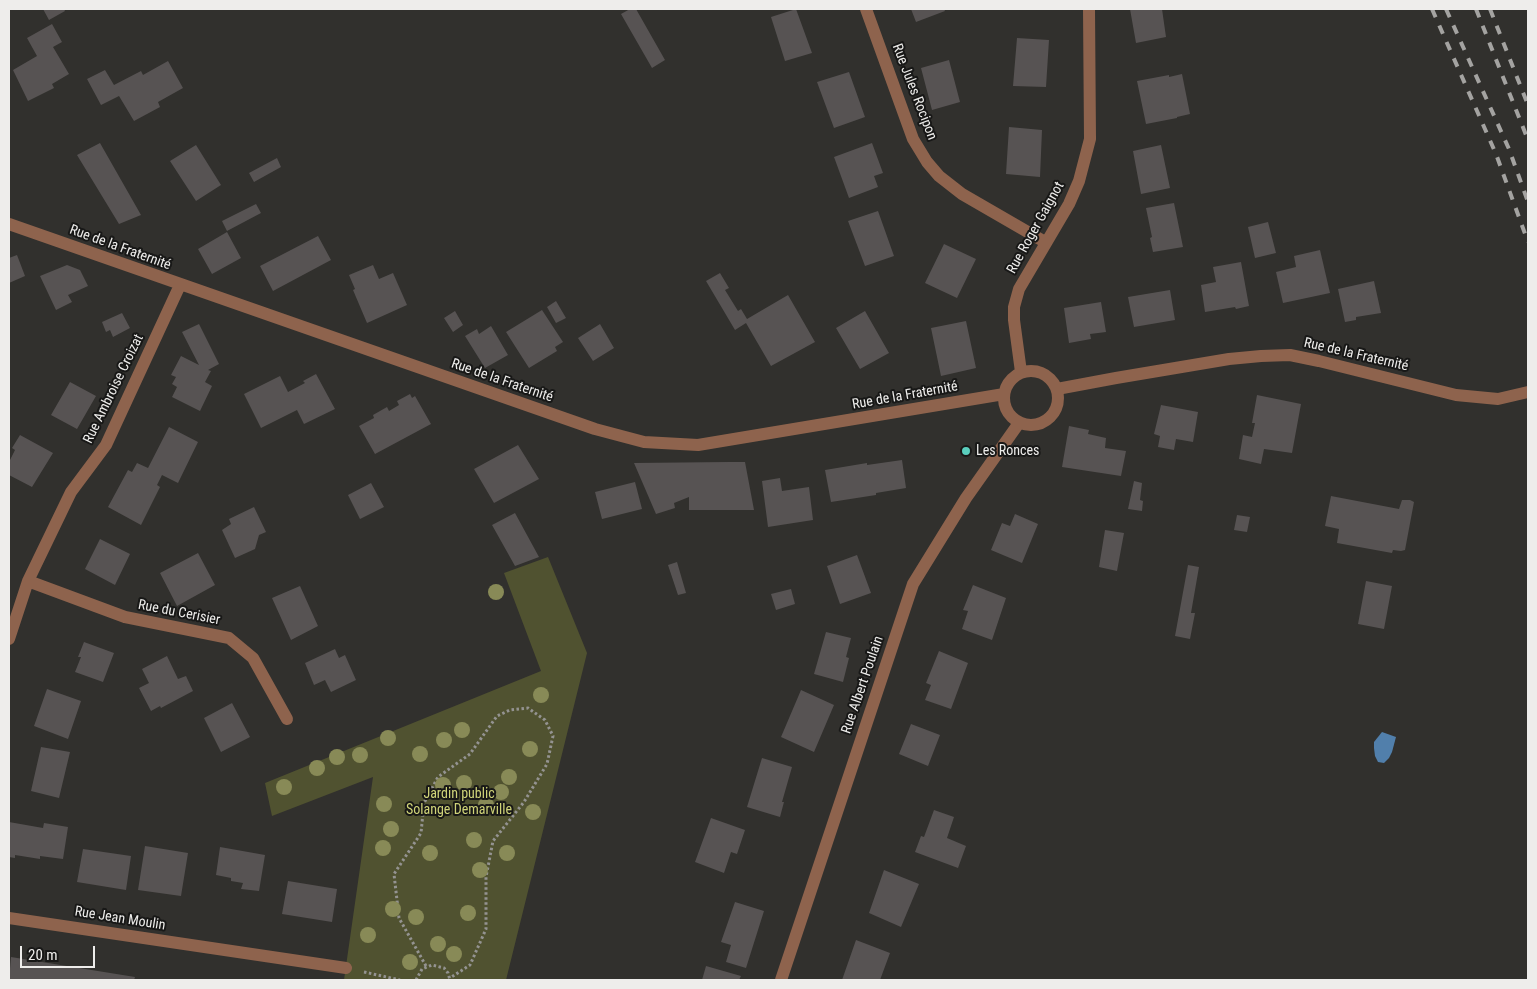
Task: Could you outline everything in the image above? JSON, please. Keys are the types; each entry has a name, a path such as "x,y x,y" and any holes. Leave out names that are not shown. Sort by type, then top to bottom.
{"street":[{"name":"Rue Jules Rocipon","path":"866,9 913,139 927,162 939,176 962,194 1046,242"},
{"name":"Rue Roger Gaignot","path":"1021,372 1014,330 1014,306 1019,289 1069,204 1079,180 1090,139 1089,9"},
{"name":"Rue de la Fraternité","path":"9,224 595,430 644,442 698,445 1004,394"},
{"name":"Rue Ambroise Croizat","path":"9,639 28,582 71,492 106,445 180,285"},
{"name":"Rue de la Fraternité","path":"1057,390 1230,359 1290,356 1319,361 1456,395 1498,399 1528,392"},
{"path":"1039,371 1047,375 1057,390 1059,399 1053,415 1037,425 1020,423 1007,411 1004,394 1010,381 1021,372 1039,371"},
{"name":"Rue Albert Poulain","path":"781,980 913,584 966,498 1020,423"},
{"name":"Rue du Cerisier","path":"28,582 125,617 229,638 252,658 287,719"},
{"name":"Rue Jean Moulin","path":"9,918 346,968"}],"path":[{"path":"416,980 418,974 426,966 438,965 448,972 450,979 470,965 486,929 486,877 493,840 524,802 547,764 553,736 545,720 528,708 510,710 497,716 470,754 438,777 424,803 421,833 394,874 399,918 426,966"},
{"path":"346,968 400,980"}],"green space":[{"name":"Jardin public Solange Demarville","path":"548,557 587,653 506,980 344,980 373,777 272,816 265,783 541,671 504,573"}],"water":[{"path":"1382,732 1396,737 1392,752 1384,763 1378,762 1374,748 1374,742"}],"building":[{"path":"43,9 64,9 65,11 49,20"},
{"path":"630,9 636,9 665,60 652,68 621,14"},
{"path":"796,9 812,53 785,61 771,17"},
{"path":"911,9 944,9 945,11 916,22"},
{"path":"1130,9 1162,9 1166,37 1136,43"},
{"path":"52,24 62,42 53,47 69,74 52,84 54,88 28,101 13,70 37,56 27,38"},
{"path":"1017,38 1049,40 1046,87 1013,86"},
{"path":"949,60 960,102 932,110 921,68"},
{"path":"168,61 183,88 158,102 160,107 134,121 119,96 101,105 87,79 105,70 114,85 141,71 143,75"},
{"path":"849,72 865,117 834,128 817,82"},
{"path":"1182,74 1190,114 1146,124 1137,81"},
{"path":"1009,127 1042,130 1040,177 1006,174"},
{"path":"100,143 141,215 119,224 77,155"},
{"path":"872,143 883,173 874,176 878,187 849,198 834,157"},
{"path":"196,145 221,185 196,201 170,161"},
{"path":"1161,145 1170,188 1141,194 1133,151"},
{"path":"277,158 281,167 254,182 249,173"},
{"path":"1174,203 1183,247 1153,252 1146,208"},
{"path":"256,204 261,213 227,231 222,221"},
{"path":"878,211 894,256 865,266 848,221"},
{"path":"1268,222 1276,253 1255,258 1248,227"},
{"path":"227,232 241,258 212,274 198,249"},
{"path":"318,236 331,260 273,291 260,266"},
{"path":"944,244 976,259 957,298 925,283"},
{"path":"1320,250 1330,293 1283,303 1276,272 1296,267 1294,256"},
{"path":"17,255 25,276 9,283 9,258"},
{"path":"1241,262 1249,306 1205,312 1201,285 1216,282 1213,267"},
{"path":"67,265 80,270 88,286 68,295 72,302 56,310 40,276"},
{"path":"373,265 379,279 393,273 407,305 367,323 353,290 355,289 349,275"},
{"path":"720,273 729,288 725,290 738,311 741,309 747,319 788,295 815,342 771,366 746,323 735,330 706,281"},
{"path":"1374,281 1381,313 1356,317 1356,320 1345,322 1338,289"},
{"path":"1170,290 1175,320 1134,327 1128,297"},
{"path":"556,301 566,318 556,323 547,307"},
{"path":"1101,302 1106,332 1090,334 1091,339 1069,343 1064,308"},
{"path":"542,310 563,342 555,347 557,351 529,368 506,332"},
{"path":"455,311 463,325 453,332 444,318"},
{"path":"865,311 889,353 860,369 836,328"},
{"path":"122,313 130,328 113,337 110,330 106,332 102,322"},
{"path":"966,321 976,368 941,376 931,328"},
{"path":"199,324 219,364 208,370 211,371 205,382 212,386 200,411 172,397 177,387 172,384 176,377 171,375 181,356 199,365 182,332"},
{"path":"600,324 614,348 593,361 578,338"},
{"path":"491,326 508,355 485,368 465,336 477,329 479,334"},
{"path":"316,374 335,409 304,424 297,410 261,428 244,394 280,376 288,392 305,383 303,381"},
{"path":"70,382 96,396 77,429 51,415"},
{"path":"410,394 412,398 415,396 431,424 375,454 359,426 374,418 373,415 387,407 389,411 399,405 397,401"},
{"path":"1257,395 1301,404 1292,453 1264,449 1261,464 1239,459 1243,435 1252,437 1255,423 1252,423"},
{"path":"1161,405 1198,412 1193,442 1176,439 1174,450 1158,447 1160,436 1154,434"},
{"path":"1069,426 1089,430 1088,434 1106,438 1105,448 1126,451 1121,476 1062,467"},
{"path":"169,427 198,442 178,483 162,475 157,485 160,487 141,525 108,507 128,470 132,472 137,463 148,468"},
{"path":"20,435 53,453 32,487 9,475 9,462 15,450 12,448"},
{"path":"518,445 539,479 494,503 474,469"},
{"path":"902,460 906,488 831,502 825,470 867,463 867,465"},
{"path":"745,462 754,510 689,510 689,497 674,503 675,508 656,514 634,463"},
{"path":"780,478 782,491 809,487 813,520 768,527 762,481"},
{"path":"1134,481 1142,483 1140,500 1143,501 1142,511 1128,509"},
{"path":"635,482 642,509 602,519 595,492"},
{"path":"371,483 384,507 360,519 348,495"},
{"path":"1331,496 1399,509 1402,500 1414,502 1405,550 1393,550 1392,553 1337,543 1339,529 1325,526"},
{"path":"254,507 266,532 259,535 255,549 235,558 222,530 231,524 229,519"},
{"path":"515,513 539,557 515,566 492,525"},
{"path":"1015,514 1038,524 1022,563 991,550 1002,523 1010,526"},
{"path":"1237,515 1250,517 1247,532 1234,530"},
{"path":"1105,530 1124,533 1117,571 1099,567"},
{"path":"100,539 130,554 115,585 85,569"},
{"path":"198,553 215,585 177,606 160,573"},
{"path":"857,555 871,593 840,604 827,566"},
{"path":"677,562 686,593 678,595 668,565"},
{"path":"1188,565 1199,567 1191,613 1195,613 1190,639 1175,636"},
{"path":"1366,581 1392,586 1384,629 1358,624"},
{"path":"973,585 1006,598 992,640 962,629 968,611 963,610"},
{"path":"300,586 318,626 291,640 272,598"},
{"path":"791,589 795,604 776,610 771,594"},
{"path":"826,632 851,638 846,657 849,658 843,682 814,674"},
{"path":"84,642 114,653 103,682 75,672"},
{"path":"335,649 339,658 345,655 356,680 331,692 325,680 314,685 305,663"},
{"path":"939,651 968,663 951,709 925,700 931,685 926,683"},
{"path":"167,656 178,679 186,676 193,691 161,708 160,706 151,711 139,688 149,683 142,669"},
{"path":"47,689 81,701 68,739 34,726"},
{"path":"801,690 834,705 814,752 781,737"},
{"path":"232,703 250,737 221,752 204,718"},
{"path":"911,724 940,735 928,766 899,754"},
{"path":"41,747 70,752 59,798 31,791"},
{"path":"762,758 792,767 782,802 784,802 780,817 747,807"},
{"path":"934,810 954,817 947,838 966,846 958,868 915,852 921,836 924,837"},
{"path":"711,818 745,830 737,854 731,852 724,873 695,862"},
{"path":"9,822 43,828 44,823 68,827 63,859 40,856 40,859 15,855 15,858 9,857"},
{"path":"145,846 188,853 181,896 138,890"},
{"path":"220,847 265,855 259,891 241,889 243,883 216,875"},
{"path":"83,849 131,856 126,890 77,882"},
{"path":"884,870 919,884 901,927 869,913"},
{"path":"288,881 337,889 332,922 282,914"},
{"path":"735,902 764,911 746,968 726,962 731,945 721,942"},
{"path":"856,940 890,953 880,980 842,980"},
{"path":"11,957 135,977 134,980 9,980"},
{"path":"706,966 741,976 739,980 702,980"}],"railway":[{"path":"1432,9 1496,154 1528,242"},
{"path":"1446,9 1509,149 1528,202"},
{"path":"1476,9 1528,140"},
{"path":"1490,9 1528,105"}],"place":[{"name":"Les Ronces","path":"966,451"}]}
